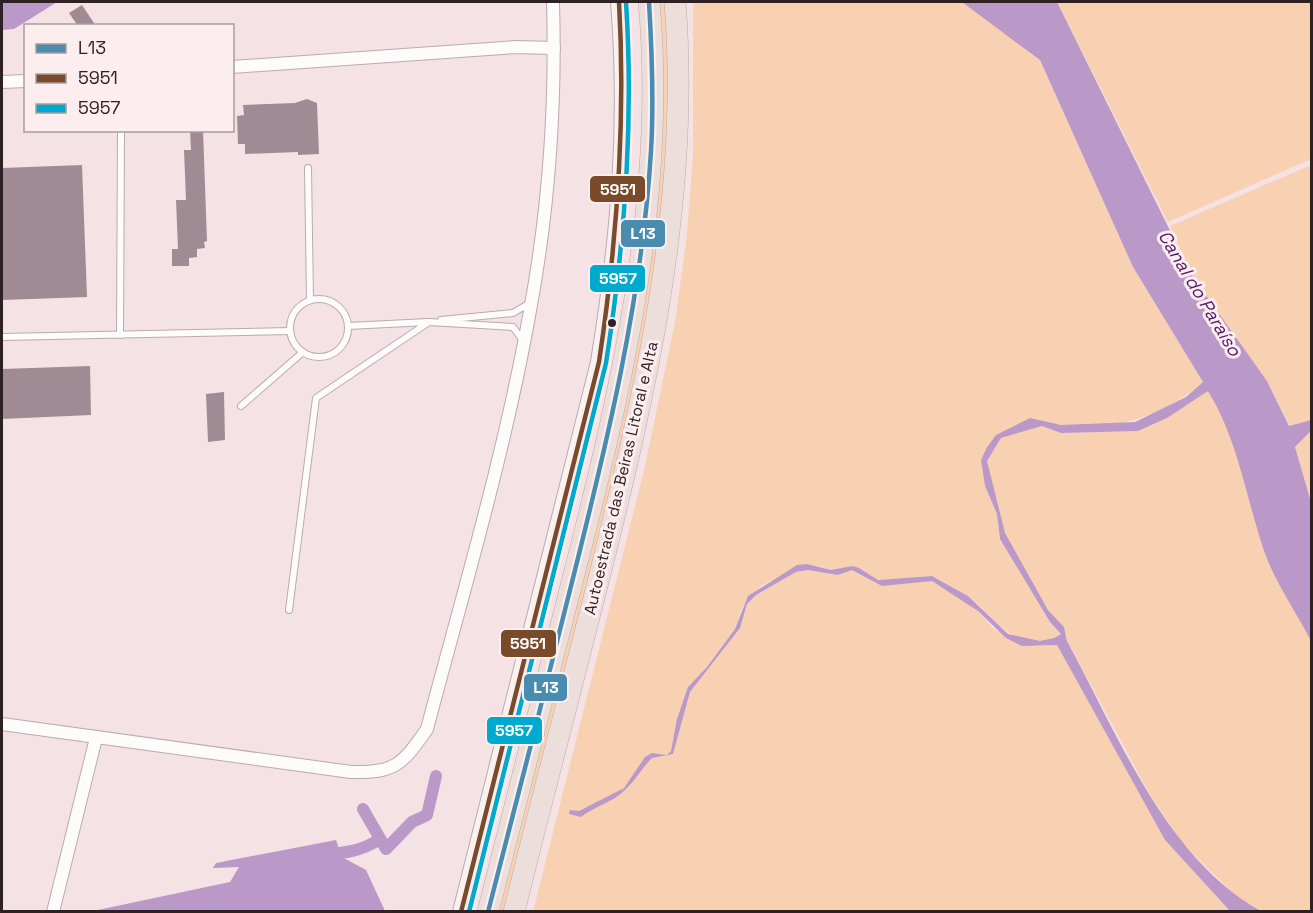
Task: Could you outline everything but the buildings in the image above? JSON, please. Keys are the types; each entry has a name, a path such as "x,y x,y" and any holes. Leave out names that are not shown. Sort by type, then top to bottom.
{"highway":[{"name":"Autoestrada das Beiras Litoral e Alta","path":"488,912 595,492 617,394 638,278 648,194 652,95 649,2"},
{"name":"Autoestrada das Beiras Litoral e Alta","path":"514,912 642,400 663,279 674,198 678,92 675,2"}],"street":[{"path":"2,724 351,772 381,772 408,758 427,729 501,451 532,302 546,187 554,48 553,2"},
{"path":"461,912 599,362 612,273 623,165 623,56 619,2"},
{"path":"234,67 516,47 554,48"},
{"path":"2,82 24,81"},
{"path":"53,912 96,738"}],"lane":[{"path":"120,335 121,132"},
{"path":"308,168 310,300"},
{"path":"323,299 335,304 344,313 348,326 346,339 333,353 315,357 303,352 294,343 290,331 292,318 299,307 310,300 323,299"},
{"path":"348,326 429,322 513,313 532,302"},
{"path":"289,610 316,398 429,322 513,327 524,342"},
{"path":"2,338 290,331"},
{"path":"241,406 303,352"}],"shaded area":[{"path":"655,2 667,2 667,156 658,258 621,456 505,911 495,912 620,410"},
{"path":"693,2 962,2 1006,33 1040,60 1133,267 1203,382 1172,404 1137,419 1081,427 1025,420 1020,425 996,435 987,447 985,486 997,514 1000,539 1050,622 1061,633 1047,640 1034,642 1022,640 1001,627 972,599 936,578 920,577 889,581 877,579 852,566 832,570 807,564 762,585 742,608 735,629 707,667 688,687 671,751 667,755 657,755 644,760 622,789 579,811 581,817 625,790 652,758 673,754 690,692 740,628 747,604 756,595 796,572 808,570 838,575 852,570 882,586 932,580 978,611 994,629 1036,646 1057,645 1165,840 1230,911 533,912 645,466 675,322 687,235 693,154"},
{"path":"1057,2 1311,2 1311,159 1168,222"},
{"path":"1311,165 1311,420 1290,426 1267,381 1193,277 1170,226"},
{"path":"1208,390 1222,413 1245,480 1265,553 1311,641 1311,911 1261,911 1240,900 1183,844 1149,793 1067,640 1065,630 1023,571 1008,543 987,461 1001,438 1042,426 1061,433 1138,431 1167,418"},
{"path":"1311,431 1311,502 1295,447"}],"water":[{"path":"2,2 57,2 14,29 2,30"},
{"name":"Canal do Paraíso","path":"962,2 1057,2 1193,277 1267,381 1289,426 1311,420 1311,431 1295,447 1311,502 1311,641 1264,551 1227,429 1208,391 1167,418 1138,431 1061,433 1042,426 1001,438 987,461 1005,533 1048,610 1064,627 1067,641 1147,791 1171,827 1198,860 1227,888 1261,911 1230,911 1165,840 1057,645 1022,646 1006,638 978,611 932,581 882,586 852,570 838,575 808,570 796,572 756,595 747,604 740,628 690,692 673,754 652,758 629,786 615,798 581,817 569,814 570,810 579,811 624,788 645,757 652,753 667,755 671,751 677,719 688,687 707,667 735,629 748,596 797,565 807,564 831,570 852,566 878,580 932,576 968,596 1008,634 1040,641 1061,634 1050,622 1000,539 997,514 985,486 981,460 987,447 996,435 1030,418 1061,425 1135,422 1186,397 1203,382 1133,267 1040,60"},
{"path":"336,840 342,857 366,870 385,911 93,911 230,882 239,867 213,868 216,863"}],"waterway":[{"path":"363,809 386,849 412,822 427,815 436,776"},
{"path":"325,854 354,851 380,839"}],"transit line":[{"name":"5951","path":"461,912 599,362 611,272 618,182 621,92 619,2"},
{"name":"5957","path":"469,912 606,363 613,318 626,183 629,93 626,2"},
{"name":"L13","path":"488,912 551,668 610,425 631,316 640,261 651,151 652,76 649,2"}]}
